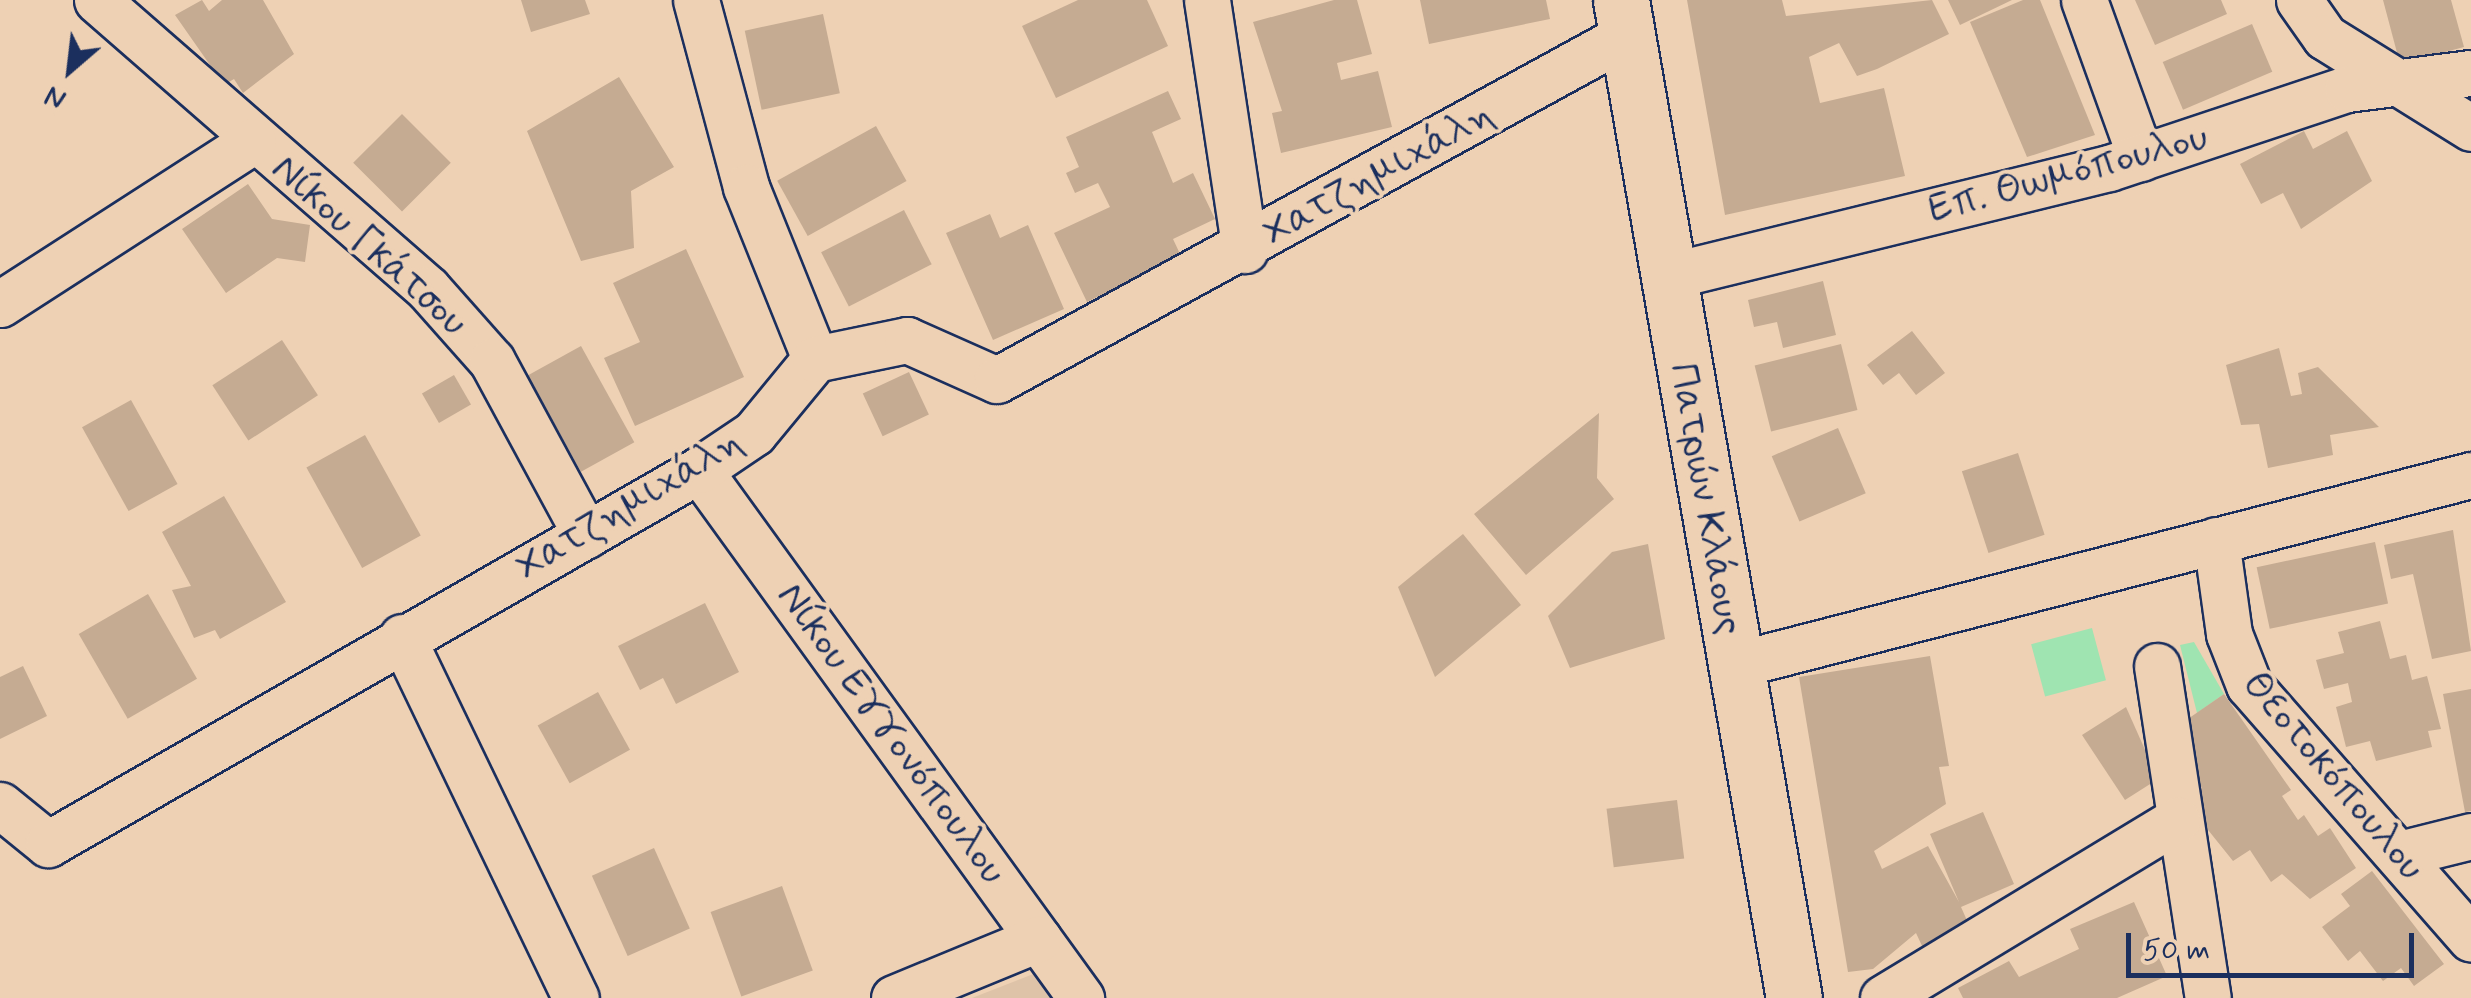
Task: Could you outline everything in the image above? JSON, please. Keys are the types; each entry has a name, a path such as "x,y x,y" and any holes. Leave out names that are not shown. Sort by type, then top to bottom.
{"main road":[{"name":"Πατρών Κλάους","path":"1624,18 1664,276 1794,998"}],"street":[{"name":"Νίκου Γκάτσου","path":"97,0 252,141 428,289 492,360 586,535"},
{"path":"696,0 746,187 815,359"},
{"path":"1207,0 1245,250"},
{"path":"2084,0 2141,158"},
{"path":"2299,0 2325,37 2390,82 2471,128"},
{"name":"Χατζημιχάλη","path":"0,805 48,844 698,470 754,433 815,359 906,340 997,380 1245,250 1624,18"},
{"name":"Επ. Θωμόπουλου","path":"1664,276 2141,158 2390,82 2471,74"},
{"path":"0,304 252,141"},
{"name":"Νίκου Εγγονόπουλου","path":"698,470 1081,998"},
{"path":"1734,665 2471,475"},
{"name":"Θεοτοκόπουλου","path":"2216,540 2228,634 2248,685 2471,939"},
{"path":"402,637 576,998"},
{"path":"2157,666 2177,820 2208,998"},
{"path":"1883,998 2177,820"},
{"path":"2399,854 2471,836"},
{"path":"894,998 1038,940"}],"shaded area":[{"path":"1036,973 1053,998 972,998"}],"green space":[{"path":"2092,628 2106,680 2045,696 2031,644"},
{"path":"2194,642 2224,694 2197,713 2180,645"}],"building":[{"path":"202,0 209,11 222,0 263,0 294,54 243,93 234,79 224,85 175,15"},
{"path":"521,0 585,0 590,14 531,32"},
{"path":"1078,0 1147,0 1168,46 1056,98 1022,26"},
{"path":"1334,0 1357,0 1372,54 1337,63 1341,80 1378,71 1392,127 1281,153 1272,113 1282,111 1253,22"},
{"path":"1420,0 1546,0 1550,19 1429,44"},
{"path":"1687,0 1782,0 1786,16 1932,0 1949,34 1877,69 1857,76 1839,43 1809,57 1820,103 1884,88 1905,176 1725,215"},
{"path":"1948,0 2012,0 1960,25"},
{"path":"2023,0 2040,0 2095,135 2027,157 1970,22"},
{"path":"2135,0 2221,0 2227,14 2155,45"},
{"path":"2383,0 2451,0 2464,47 2400,64"},
{"path":"823,14 840,93 762,110 745,31"},
{"path":"2252,24 2272,72 2183,110 2163,62"},
{"path":"619,77 674,167 631,191 634,248 581,261 527,131"},
{"path":"1168,91 1181,119 1152,132 1173,183 1193,173 1215,219 1173,239 1181,256 1087,302 1054,233 1110,207 1098,183 1075,193 1066,173 1079,167 1066,137"},
{"path":"402,114 451,163 402,212 353,163"},
{"path":"876,126 907,181 808,236 777,181"},
{"path":"2304,131 2313,149 2347,131 2372,181 2301,229 2283,193 2261,204 2240,164"},
{"path":"248,184 272,219 310,225 305,262 277,258 226,293 182,229"},
{"path":"904,210 932,264 849,307 821,252"},
{"path":"990,214 1000,238 1028,225 1064,309 993,340 946,233"},
{"path":"686,249 744,377 635,426 604,358 640,342 613,283"},
{"path":"1823,281 1836,335 1783,348 1777,322 1754,327 1748,300"},
{"path":"1912,331 1945,373 1916,395 1899,373 1883,385 1867,365"},
{"path":"282,340 318,395 248,441 212,385"},
{"path":"1841,344 1857,410 1771,432 1755,366"},
{"path":"581,346 634,442 581,472 528,376"},
{"path":"2279,348 2291,396 2302,394 2298,373 2318,367 2379,427 2330,435 2333,455 2268,468 2259,424 2241,425 2226,365"},
{"path":"909,372 929,415 883,436 863,394"},
{"path":"454,375 471,404 439,423 422,394"},
{"path":"131,400 178,484 129,511 82,427"},
{"path":"1599,413 1597,478 1614,499 1526,575 1474,514"},
{"path":"1838,428 1866,493 1799,521 1772,456"},
{"path":"365,435 421,536 362,568 306,467"},
{"path":"2018,453 2045,535 1988,553 1962,471"},
{"path":"224,496 286,602 220,639 215,630 194,638 172,590 191,586 162,532"},
{"path":"2453,530 2471,651 2432,659 2413,574 2391,579 2384,545"},
{"path":"1463,534 1521,605 1435,677 1398,587"},
{"path":"2375,542 2388,604 2270,629 2257,567"},
{"path":"1648,544 1665,639 1570,668 1548,616 1612,552"},
{"path":"148,594 197,679 128,719 79,634"},
{"path":"705,603 739,672 676,704 663,678 640,690 618,646"},
{"path":"2380,621 2390,659 2406,655 2412,680 2427,676 2441,729 2428,731 2432,747 2376,761 2370,741 2346,747 2336,707 2352,702 2348,683 2324,689 2316,660 2344,653 2338,632"},
{"path":"1930,656 1949,766 1939,767 1946,804 1874,851 1882,869 1928,846 1959,902 1930,834 1983,812 2014,884 1961,907 1969,925 1923,948 1916,933 1873,969 1848,972 1799,677"},
{"path":"23,666 47,716 0,739 0,677"},
{"path":"2471,689 2471,811 2465,812 2443,694"},
{"path":"598,692 630,750 570,783 538,725"},
{"path":"2224,694 2291,790 2282,796 2298,820 2304,815 2318,836 2330,828 2356,868 2310,899 2282,874 2271,882 2250,850 2233,861 2184,800 2202,788 2184,762 2196,755 2182,723"},
{"path":"2126,707 2158,779 2125,800 2082,735"},
{"path":"1677,800 1684,859 1614,867 1607,809"},
{"path":"654,848 690,928 628,956 592,876"},
{"path":"2372,871 2444,964 2414,986 2401,968 2383,981 2360,951 2348,961 2322,927 2350,906 2341,894"},
{"path":"782,886 813,971 741,997 711,912"},
{"path":"2134,902 2167,976 2117,998 1963,998 1958,988 2009,961 2019,977 2079,949 2070,929"}]}
